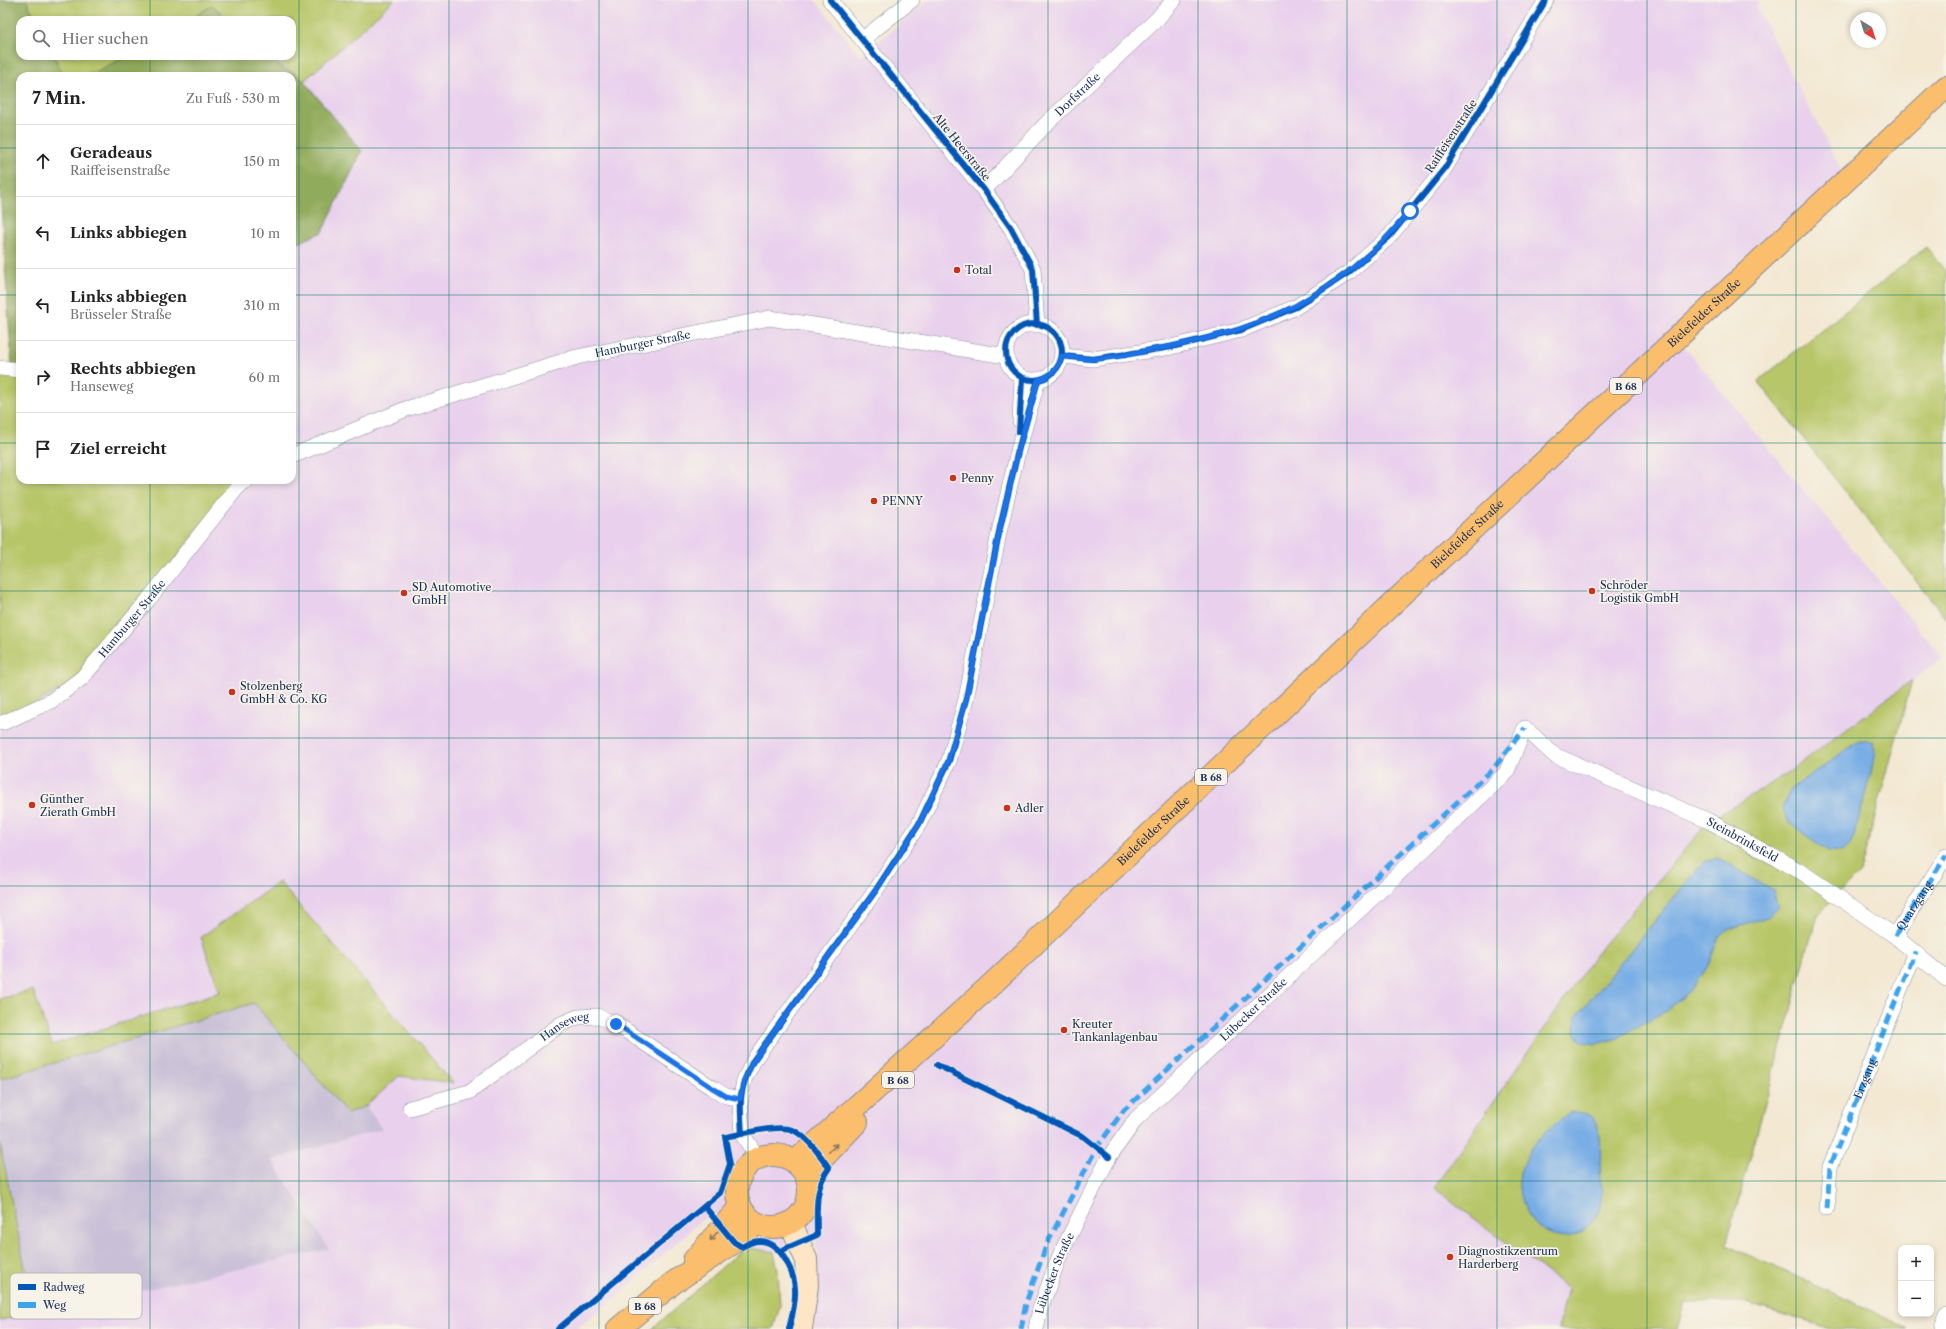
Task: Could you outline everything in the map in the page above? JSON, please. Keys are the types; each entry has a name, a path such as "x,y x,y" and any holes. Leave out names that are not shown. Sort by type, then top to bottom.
{"main road":[{"name":"Bielefelder Straße","path":"801,1170 823,1158 991,985 1398,599 1946,87"},
{"path":"777,1155 801,1170 810,1188 809,1199 806,1209 791,1223 780,1227 768,1227 756,1224 740,1207 737,1190 741,1174 748,1165 758,1158 777,1155"},
{"name":"B 68","path":"673,1283 740,1207"},
{"name":"B 68","path":"618,1329 673,1283 734,1242 756,1224"}],"street":[{"name":"Alte Heerstraße","path":"830,0 984,190 1011,228 1033,269 1037,325"},
{"path":"863,39 912,0"},
{"name":"Dorfstraße","path":"984,190 1047,123 1156,20 1174,0"},
{"name":"Raiffeisenstraße","path":"1062,356 1093,359 1171,347 1241,330 1296,307 1348,273 1389,237 1445,168 1546,0"},
{"name":"Hamburger Straße","path":"296,454 406,409 577,357 770,318 1006,356"},
{"path":"1037,325 1046,327 1056,335 1062,347 1062,356 1054,372 1038,380 1022,378 1009,365 1006,356 1008,344 1014,333 1021,328 1037,325"},
{"path":"0,368 16,370"},
{"path":"1018,451 1022,378"},
{"path":"758,1158 742,1134 740,1099 744,1080 753,1061 880,884 919,824 948,761 966,699 1000,528 1018,451 1038,380"},
{"name":"Hamburger Straße","path":"0,723 51,701 82,678 148,600 239,484"},
{"name":"Steinbrinksfeld","path":"1525,728 1554,755 1710,821 1803,873 1895,936 1946,979"},
{"name":"Lübecker Straße","path":"1036,1329 1040,1308 1060,1254 1109,1157 1136,1119 1506,774 1525,728"},
{"name":"Quarzgang","path":"1895,936 1946,856"},
{"name":"Erzgang","path":"1827,1208 1830,1167 1915,952"},
{"name":"Hanseweg","path":"410,1108 469,1092 561,1024 578,1017 597,1016 616,1024 726,1096 740,1099"},
{"path":"791,1223 806,1259 807,1286 801,1329"},
{"path":"1941,1329 1946,1316"}],"shaded area":[{"path":"394,0 815,0 860,56 929,0 1760,0 1756,6 1847,181 1678,339 1943,658 1785,775 1709,821 1597,952 1434,1188 1568,1289 1558,1329 814,1329 817,1313 818,1257 813,1231 774,1252 745,1247 713,1210 615,1298 576,1329 0,1329 0,1320 10,1318 142,1319 142,1289 329,1249 272,1160 381,1129 366,1106 399,1076 453,1083 279,882 220,992 52,1045 33,990 0,999 0,723 234,484 296,484 296,244 322,232 362,151 304,81"},
{"path":"254,1003 347,1113 366,1106 382,1129 272,1160 329,1249 142,1290 142,1273 26,1273 0,1144 0,1079"}],"green space":[{"path":"0,0 26,0 34,16 16,16 16,60 56,60 62,72 16,72 16,370 12,369 0,190"},
{"path":"26,0 394,0 304,81 296,75 296,72 293,72 278,60 296,60 296,16 225,16 212,5 196,16 34,16"},
{"path":"212,5 223,16 196,16"},
{"path":"56,60 120,60 94,72 62,72"},
{"path":"120,60 273,60 291,72 94,72"},
{"path":"296,76 304,81 362,151 322,232 296,244"},
{"path":"1926,247 1946,272 1946,619 1758,381"},
{"path":"0,368 16,370 16,484 235,484 82,678 0,723"},
{"path":"1912,680 1860,872 1817,915 1726,1245 1864,1307 1907,1329 1831,1329 1742,1302 1685,1302 1677,1329 1558,1329 1568,1289 1434,1188 1597,952 1709,821 1785,775"},
{"path":"279,882 453,1083 399,1076 366,1106 347,1113 254,1003 0,1079 0,999 33,990 52,1045 220,992 201,937"},
{"path":"0,1144 26,1273 10,1273 10,1318 0,1320"},
{"path":"745,1247 774,1252 778,1271 780,1306 773,1329 652,1329"}],"water":[{"path":"1859,741 1872,741 1876,753 1853,840 1843,852 1828,851 1789,823 1782,807 1791,789"},
{"path":"1719,858 1773,891 1778,907 1768,917 1728,929 1719,936 1708,966 1690,991 1666,1011 1618,1038 1597,1044 1582,1042 1575,1032 1576,1017 1703,862"},
{"path":"1570,1112 1587,1114 1593,1118 1598,1126 1600,1143 1601,1200 1597,1215 1585,1229 1573,1236 1563,1237 1543,1231 1531,1220 1525,1210 1520,1194 1519,1180 1522,1166 1536,1142"}],"marked path":[{"path":"1021,1329 1026,1303 1046,1246 1097,1147 1124,1110 1493,769 1525,728"},
{"path":"1895,936 1946,856"},
{"path":"1827,1208 1830,1167 1915,952"}],"cycle path":[{"path":"830,0 984,190 1011,228 1033,269 1037,325"},
{"path":"1062,356 1093,359 1171,347 1241,330 1296,307 1348,273 1389,237 1445,168 1546,0"},
{"path":"1034,324 1045,326 1054,332 1060,341 1062,352 1060,363 1054,372 1045,378 1034,380 1023,378 1014,372 1008,363 1006,352 1008,341 1014,332 1023,326 1034,324"},
{"path":"1019,432 1022,378"},
{"path":"742,1134 742,1089 753,1061 876,890 919,824 949,761 966,699 1000,528 1018,451 1038,380"},
{"path":"937,1065 1084,1137 1109,1157"},
{"path":"558,1329 720,1193 730,1164 725,1137 778,1128 793,1130 808,1141 829,1168 824,1176 817,1200 817,1235 780,1251"},
{"path":"705,1207 734,1242 742,1247 759,1241 767,1242 779,1251 784,1258 792,1274 795,1289 794,1304 789,1329"}],"place":[{"name":"Total","path":"957,270"},
{"name":"Penny","path":"953,478"},
{"name":"PENNY","path":"874,501"},
{"name":"Schröder Logistik GmbH","path":"1592,591"},
{"name":"SD Automotive GmbH","path":"404,593"},
{"name":"Stolzenberg GmbH & Co. KG","path":"232,692"},
{"name":"Günther Zierath GmbH","path":"32,805"},
{"name":"Adler","path":"1007,808"},
{"name":"Kreuter Tankanlagenbau","path":"1064,1030"},
{"name":"Diagnostikzentrum Harderberg","path":"1450,1257"}],"route":[{"path":"616,1024 711,1087 726,1096 740,1099 744,1080 753,1061 876,890 919,824 948,761 966,699 1000,528 1018,451 1038,380 1054,372 1062,356 1093,359 1171,347 1241,330 1296,307 1348,273 1389,237 1410,211"}]}
